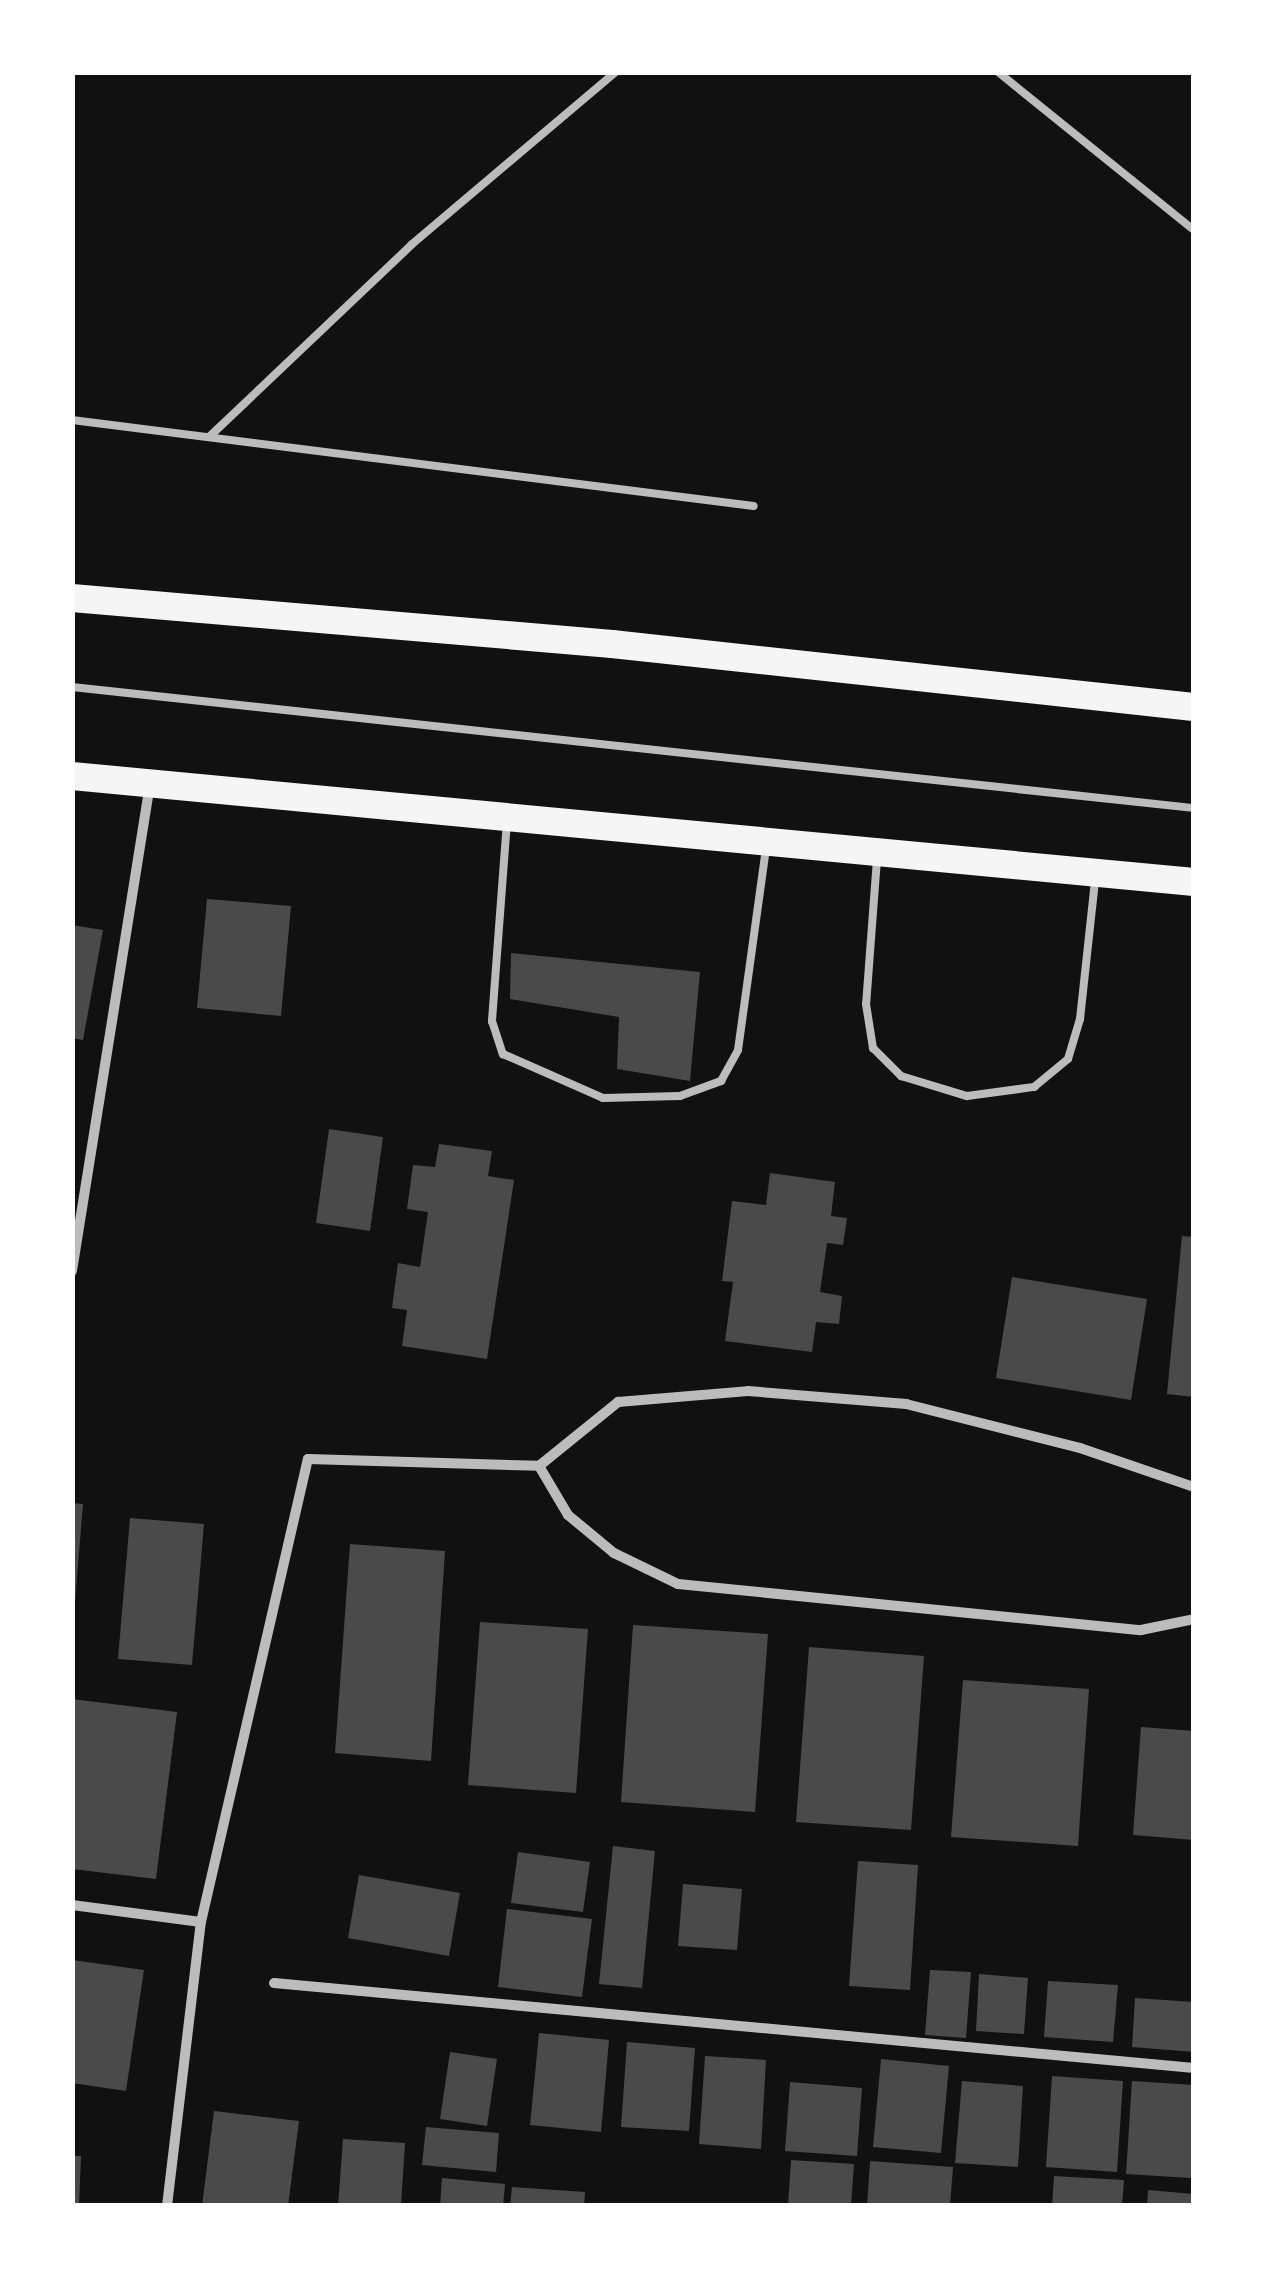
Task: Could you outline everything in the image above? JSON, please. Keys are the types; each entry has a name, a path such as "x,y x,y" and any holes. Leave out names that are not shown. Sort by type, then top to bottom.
{"highway":[{"path":"72,598 612,644 1194,707"},
{"path":"72,776 878,848 1194,882"}],"street":[{"path":"72,1271 150,783"},
{"path":"166,2206 201,1922 308,1459 538,1466 618,1402 748,1391 906,1404 1080,1448 1194,1487"},
{"path":"538,1466 568,1515 614,1553 678,1584 1142,1630 1194,1620"},
{"path":"72,1906 201,1922"},
{"path":"274,1983 1194,2068"}],"lane":[{"path":"210,438 398,258 616,72"},
{"path":"998,72 1194,230"},
{"path":"72,420 754,506"},
{"path":"72,686 1194,808"},
{"path":"508,814 492,1021 497,1038 503,1054 603,1098 680,1096 721,1081 738,1050 768,838"},
{"path":"878,848 866,1004 873,1048 901,1076 967,1096 1034,1087 1068,1058 1080,1020 1096,871"}],"building":[{"path":"207,899 291,906 281,1016 197,1008"},
{"path":"72,925 103,930 83,1040 72,1038"},
{"path":"511,953 700,972 690,1081 617,1069 619,1017 510,999"},
{"path":"329,1129 383,1137 370,1231 316,1223"},
{"path":"439,1144 492,1151 488,1176 514,1180 487,1359 402,1346 407,1310 392,1308 398,1263 420,1267 428,1212 407,1209 413,1165 435,1167"},
{"path":"770,1173 835,1182 831,1216 847,1218 843,1245 827,1243 820,1292 842,1296 839,1324 816,1322 812,1352 725,1341 733,1282 722,1281 732,1201 766,1205"},
{"path":"1182,1236 1194,1237 1194,1397 1167,1394"},
{"path":"1012,1277 1147,1299 1131,1400 996,1378"},
{"path":"72,1503 83,1504 75,1601 72,1601"},
{"path":"130,1518 204,1524 192,1665 118,1659"},
{"path":"350,1544 445,1551 431,1761 335,1753"},
{"path":"480,1622 588,1629 576,1793 468,1785"},
{"path":"633,1625 768,1634 755,1812 621,1802"},
{"path":"809,1647 924,1656 911,1830 796,1822"},
{"path":"963,1680 1089,1689 1078,1846 951,1837"},
{"path":"72,1699 177,1712 156,1879 72,1869"},
{"path":"1141,1727 1194,1731 1194,1840 1133,1835"},
{"path":"613,1846 655,1851 642,1988 599,1984"},
{"path":"518,1852 590,1862 583,1912 511,1903"},
{"path":"858,1861 918,1865 910,1990 849,1986"},
{"path":"359,1875 460,1893 449,1956 348,1938"},
{"path":"683,1884 742,1889 737,1950 678,1946"},
{"path":"507,1909 592,1919 582,1997 498,1987"},
{"path":"72,1960 144,1970 126,2091 72,2083"},
{"path":"930,1970 971,1972 966,2038 925,2035"},
{"path":"979,1974 1028,1978 1024,2034 976,2031"},
{"path":"1048,1981 1118,1985 1113,2042 1044,2037"},
{"path":"1135,1998 1194,2002 1194,2052 1132,2047"},
{"path":"539,2033 609,2040 601,2132 530,2125"},
{"path":"627,2042 695,2048 689,2131 621,2127"},
{"path":"450,2052 497,2059 487,2126 440,2119"},
{"path":"705,2056 766,2060 761,2149 699,2144"},
{"path":"881,2059 949,2066 941,2153 873,2147"},
{"path":"1052,2076 1123,2081 1117,2172 1046,2167"},
{"path":"962,2081 1023,2086 1018,2167 955,2163"},
{"path":"1132,2081 1194,2085 1191,2178 1126,2174"},
{"path":"790,2082 862,2088 857,2156 785,2151"},
{"path":"214,2111 299,2121 288,2206 202,2206"},
{"path":"426,2127 499,2133 496,2172 422,2165"},
{"path":"343,2139 405,2143 401,2206 338,2206"},
{"path":"72,2156 81,2156 79,2206 72,2206"},
{"path":"791,2160 854,2164 851,2206 788,2206"},
{"path":"870,2161 953,2167 950,2206 867,2206"},
{"path":"1054,2176 1124,2180 1122,2206 1052,2206"},
{"path":"442,2178 505,2184 503,2206 440,2206"},
{"path":"512,2187 585,2192 584,2206 510,2206"},
{"path":"1148,2190 1194,2194 1194,2206 1147,2206"}]}
